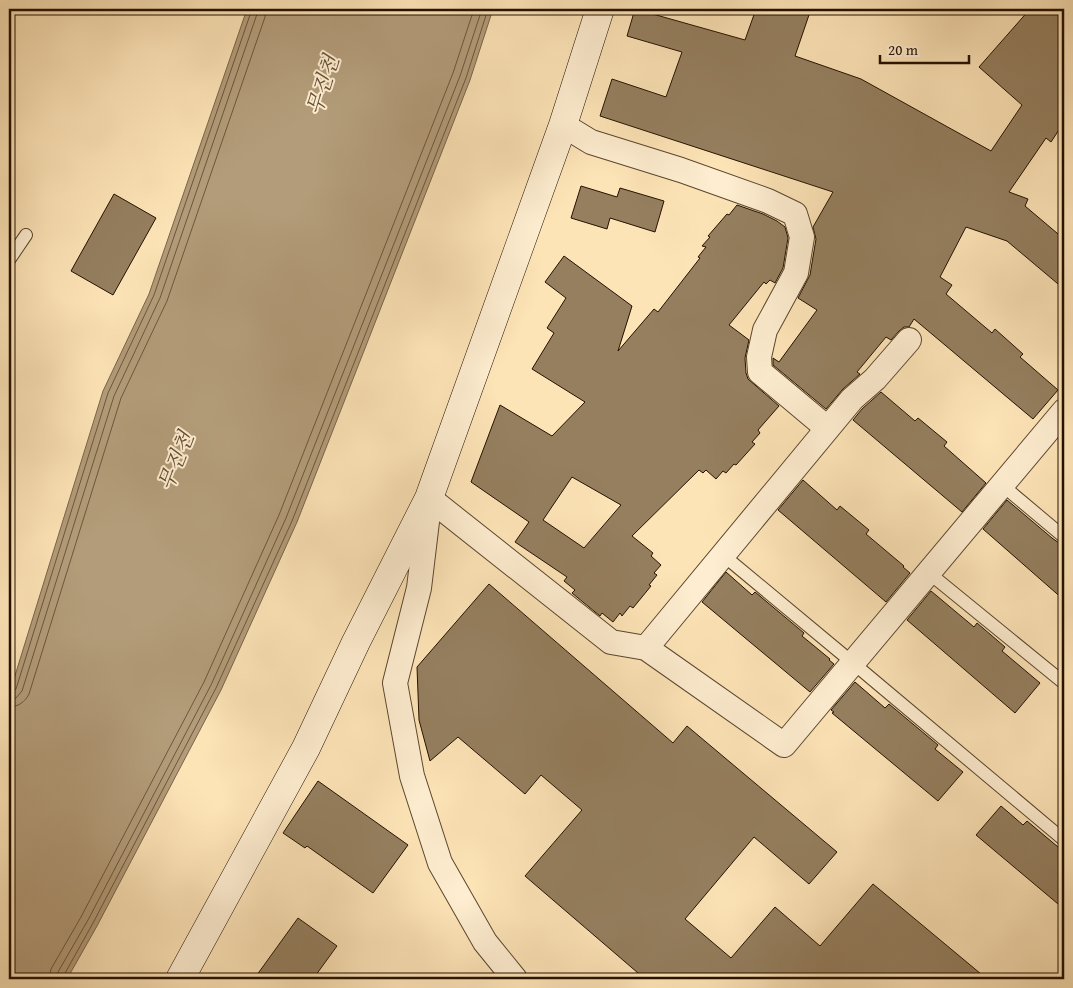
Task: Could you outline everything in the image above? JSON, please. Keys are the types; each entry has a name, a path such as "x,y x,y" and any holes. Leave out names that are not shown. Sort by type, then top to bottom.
{"street":[{"path":"180,979 306,748 356,642 430,498 562,125 600,9"},
{"path":"562,125 591,142 768,200 795,214 802,237 796,273 765,330 759,357 760,372 827,428"},
{"path":"646,648 827,428 852,399 875,379 909,340"},
{"path":"430,498 611,642 646,648 784,745 1064,412"},
{"path":"430,498 419,588 394,683 412,776 440,863 485,942 515,979"}],"lane":[{"path":"9,260 26,235"},
{"path":"1002,485 1064,536"},
{"path":"723,555 1064,840"},
{"path":"929,573 1064,683"}],"water":[{"name":"무진천","path":"247,9 493,9 470,80 297,522 221,690 97,926 67,979 9,979 9,695 103,391 149,294"}],"building":[{"path":"635,9 745,40 756,9 811,9 795,56 861,79 991,151 1022,105 979,67 1030,9 1064,9 1064,122 1051,142 1046,138 1009,192 1028,199 1025,206 1064,239 1064,289 1007,241 966,227 940,277 952,285 946,294 992,333 995,329 1023,354 1020,357 1058,390 1033,419 914,319 909,327 904,327 891,340 886,337 857,372 860,374 843,389 826,409 773,365 773,358 779,362 817,310 798,298 810,275 816,239 813,227 833,192 600,116 612,79 666,97 682,52 627,36"},
{"path":"581,186 617,197 620,188 664,201 655,232 610,218 607,229 571,218"},
{"path":"114,194 156,218 113,295 71,271"},
{"path":"737,205 763,214 785,227 788,238 783,268 775,283 770,280 766,284 764,282 729,325 749,340 745,358 748,379 779,406 758,430 760,433 752,442 755,444 736,465 734,464 726,473 723,471 716,479 706,470 703,473 699,470 632,536 653,553 651,556 661,565 654,573 657,575 649,585 651,586 633,608 630,606 622,616 620,613 613,622 602,613 600,616 572,593 575,590 564,581 567,577 515,542 529,522 471,482 500,405 552,436 585,402 532,369 554,333 547,328 566,298 545,282 564,256 632,306 618,351 654,309 658,312 700,258 698,257 706,247 702,246 710,237 708,236 727,214 729,215","holes":["572,477 621,505 584,548 543,520"]},
{"path":"881,392 915,421 918,418 947,442 944,446 986,483 962,512 853,420"},
{"path":"803,480 837,510 840,506 869,530 866,534 910,573 886,602 778,510"},
{"path":"1007,500 1052,538 1064,545 1064,600 983,529"},
{"path":"726,572 752,595 755,592 804,633 802,636 834,664 810,692 702,602"},
{"path":"489,584 673,743 687,726 837,852 809,884 754,837 685,919 731,958 775,907 820,946 873,884 987,979 645,979 525,876 582,810 541,775 525,794 458,737 430,761 419,720 417,667"},
{"path":"931,591 974,627 977,623 1005,647 1002,651 1040,683 1015,713 907,620"},
{"path":"855,682 885,708 889,704 938,745 935,749 963,772 938,801 832,713 834,712 831,710"},
{"path":"318,781 408,845 373,893 307,846 305,848 283,833"},
{"path":"1001,806 1023,825 1027,821 1064,852 1064,909 976,835"},
{"path":"298,918 337,946 313,979 254,979"}]}
